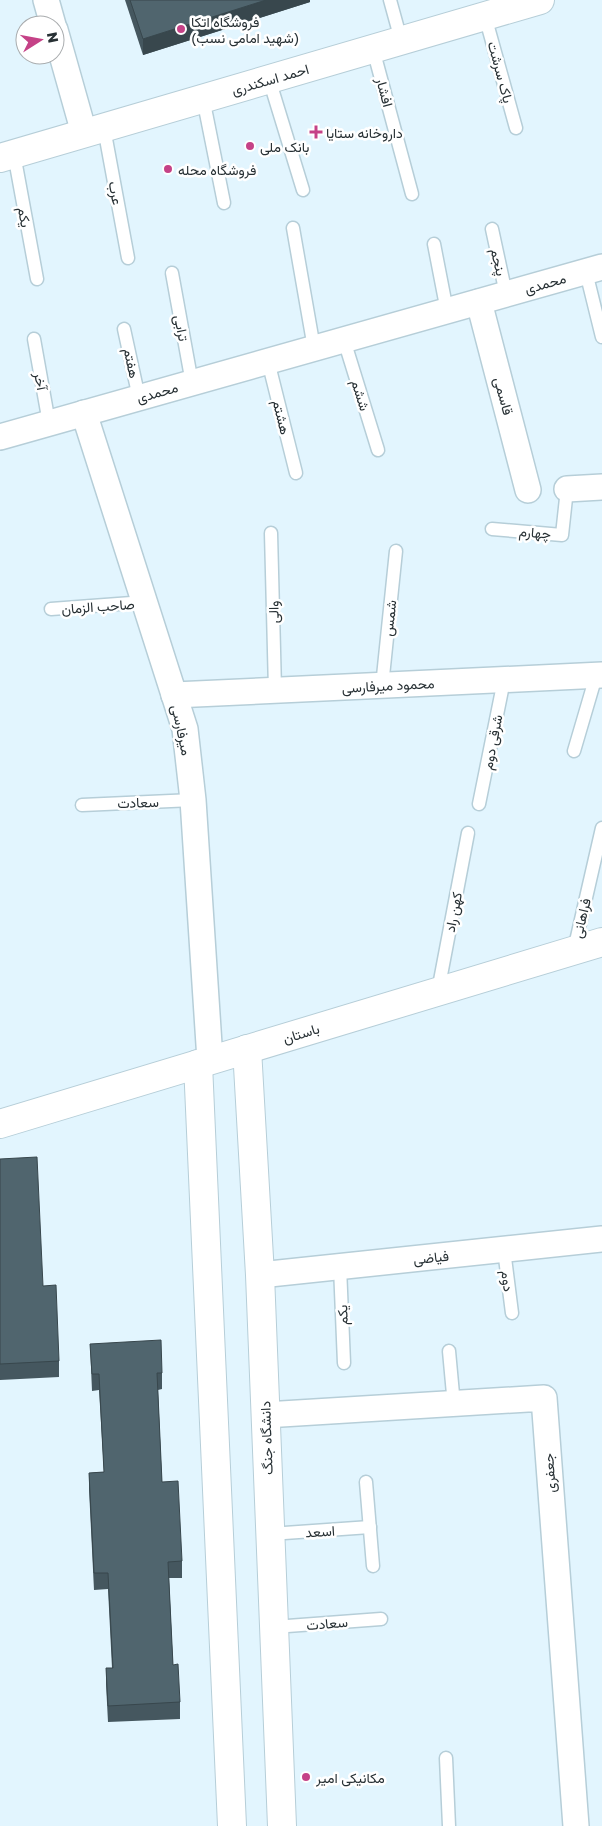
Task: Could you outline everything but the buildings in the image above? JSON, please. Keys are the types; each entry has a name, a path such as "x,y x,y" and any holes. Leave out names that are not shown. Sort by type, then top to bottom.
{"main road":[{"name":"احمد اسکندری","path":"7,156 540,0"},
{"name":"باستان","path":"0,1124 602,942"},
{"name":"دانشگاه جنگ","path":"246,1049 260,1275 282,1826"},
{"path":"204,1062 232,1826"}],"street":[{"path":"46,0 51,15"},
{"path":"65,56 94,130"},
{"name":"محمدی","path":"0,437 594,270"},
{"name":"قاسمی","path":"479,302 528,490"},
{"name":"میرفارسی","path":"84,413 185,729 193,800 204,1062"},
{"path":"567,488 602,487"},
{"name":"محمود میرفارسی","path":"174,695 599,676"},
{"name":"فیاضی","path":"260,1275 602,1239"},
{"name":"جعفری","path":"265,1415 544,1398 576,1826"}],"lane":[{"path":"390,0 401,40"},
{"name":"پاک سرشت","path":"485,16 516,128"},
{"name":"افشار","path":"373,49 412,194"},
{"path":"270,79 303,190"},
{"path":"204,98 224,203"},
{"name":"عرب","path":"94,130 128,258"},
{"name":"یکم","path":"7,156 37,279"},
{"path":"293,228 314,348"},
{"name":"پنجم","path":"492,229 506,294"},
{"path":"434,244 447,311"},
{"path":"594,270 602,337"},
{"name":"ترابی","path":"172,273 192,383"},
{"name":"هفتم","path":"124,329 139,398"},
{"name":"آخر","path":"34,339 49,423"},
{"name":"ششم","path":"344,340 378,450"},
{"name":"هشتم","path":"268,361 296,473"},
{"name":"چهارم","path":"492,529 562,535 567,488"},
{"name":"والی","path":"271,533 275,690"},
{"name":"شمس","path":"382,686 396,551"},
{"name":"صاحب الزمان","path":"51,609 145,602"},
{"path":"574,751 599,676"},
{"name":"شرقی دوم","path":"479,804 504,680"},
{"name":"سعادت","path":"82,805 193,800"},
{"name":"فراهانی","path":"574,950 602,828"},
{"name":"کهن راد","path":"438,991 468,833"},
{"name":"دوم","path":"504,1250 512,1313"},
{"name":"یکم","path":"340,1267 344,1363"},
{"path":"449,1351 454,1404"},
{"path":"366,1482 373,1566"},
{"name":"اسعد","path":"270,1534 370,1527"},
{"name":"سعادت","path":"274,1627 381,1619"},
{"path":"446,1758 449,1826"}],"place":[{"name":"فروشگاه اتکا (شهید امامی نسب)","path":"181,29"},
{"name":"داروخانه ستایا","path":"316,132"},
{"name":"بانک ملی","path":"250,146"},
{"name":"فروشگاه محله","path":"168,169"},
{"name":"مکانیکی امیر","path":"306,1777"}]}
